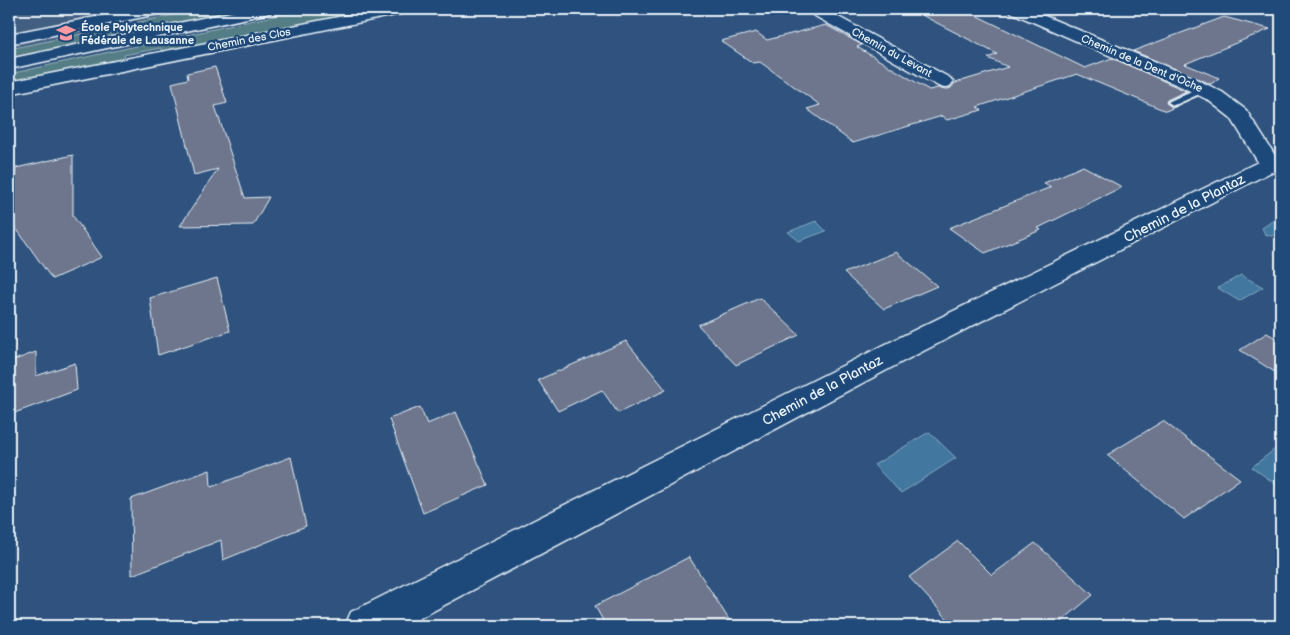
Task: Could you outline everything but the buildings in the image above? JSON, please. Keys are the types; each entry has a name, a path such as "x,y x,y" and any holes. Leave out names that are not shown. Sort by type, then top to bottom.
{"street":[{"path":"9,39 158,9"},
{"path":"9,64 266,9"},
{"name":"Chemin des Clos","path":"9,88 401,9"},
{"name":"Chemin du Levant","path":"813,9 944,82"},
{"name":"Chemin de la Dent d'Oche","path":"1015,9 1202,89 1239,114 1276,166"},
{"name":"Chemin de la Plantaz","path":"365,626 894,353 1276,166"}],"lane":[{"path":"1173,102 1202,89"}],"shaded area":[{"name":"École Polytechnique Fédérale de Lausanne","path":"9,9 236,9 9,57"},
{"path":"1277,218 1281,220 1281,235 1270,236 1265,234 1262,228"},
{"path":"816,221 826,231 799,241 788,232"},
{"path":"1241,275 1263,287 1239,301 1218,288"},
{"path":"929,432 956,458 901,493 874,465"},
{"path":"1279,446 1281,447 1281,484 1278,486 1252,467"}],"green space":[{"path":"202,9 244,9 9,59 9,49"},
{"path":"305,9 389,9 162,53 161,48 124,55 126,60 9,84 9,74"}],"place":[{"name":"École Polytechnique Fédérale de Lausanne","path":"66,33"}]}
